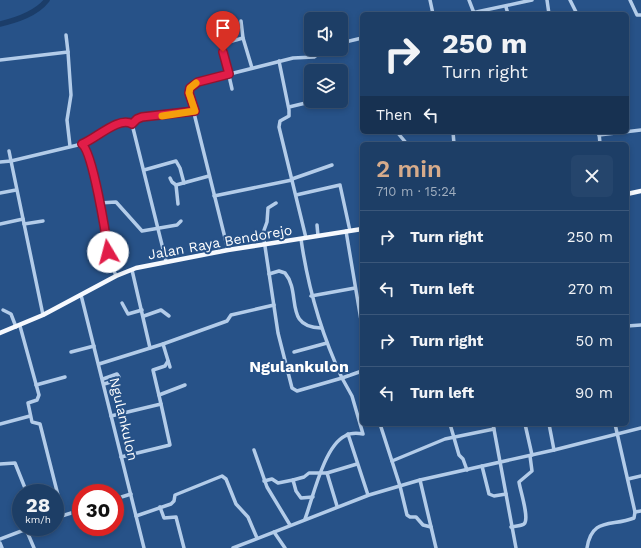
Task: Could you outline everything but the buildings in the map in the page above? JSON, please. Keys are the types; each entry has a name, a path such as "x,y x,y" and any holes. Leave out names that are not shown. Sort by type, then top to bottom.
{"main road":[{"path":"629,194 641,191"},
{"name":"Jalan Raya Bendorejo","path":"0,333 18,327 116,276 132,270 166,261 360,229"}],"street":[{"path":"430,0 433,12"},
{"path":"469,0 474,12"},
{"path":"479,12 532,0"},
{"path":"547,0 549,12"},
{"path":"570,0 576,12"},
{"path":"630,0 637,15 641,15"},
{"path":"506,6 508,12"},
{"path":"241,21 243,38 252,68"},
{"path":"66,35 71,95 68,109 67,130 70,146"},
{"path":"232,89 222,45 243,38"},
{"path":"348,41 360,38"},
{"path":"0,60 68,52"},
{"path":"228,250 209,176 195,111 189,93 190,88 198,82 279,61 315,56"},
{"path":"279,61 289,107 289,116 280,121 279,127 296,196 304,238 311,296 327,344 342,378 352,396 360,424"},
{"path":"289,107 304,103"},
{"path":"132,124 137,119 142,117 195,111"},
{"path":"0,162 11,161 82,144 95,139 116,124 126,121 132,124 166,261"},
{"path":"629,131 641,130"},
{"path":"398,134 405,142"},
{"path":"82,144 90,165 108,252 116,276"},
{"path":"9,151 43,315"},
{"path":"144,170 176,161 180,168 184,182"},
{"path":"214,196 292,179 332,165"},
{"path":"176,185 209,176"},
{"path":"170,178 176,185 178,204"},
{"path":"296,196 340,185 360,315"},
{"path":"0,193 16,190"},
{"path":"99,203 112,201 116,202 142,231 177,225 181,221"},
{"path":"276,203 268,208 267,222 263,233 283,357 292,388 297,391 360,372"},
{"path":"0,224 23,219"},
{"path":"24,224 42,221"},
{"path":"317,225 318,236"},
{"path":"132,270 144,316 150,348"},
{"path":"269,274 279,271 285,273 292,286 294,304 300,320 306,326 321,328"},
{"path":"311,296 355,288"},
{"name":"Ngulankulon","path":"81,295 144,548"},
{"path":"122,303 128,314 142,310"},
{"path":"99,364 163,344 227,321 231,315 274,305"},
{"path":"3,310 11,314 18,327 39,395 37,400 28,403 30,416 32,422 40,424 55,484"},
{"path":"144,316 161,310 169,316"},
{"path":"629,326 641,325"},
{"path":"163,344 170,367"},
{"path":"294,352 327,344"},
{"path":"71,352 94,346"},
{"path":"121,457 170,446 153,370 165,366 168,361"},
{"path":"103,379 116,375 119,377 118,380 104,384"},
{"path":"36,385 65,377"},
{"path":"159,394 185,385"},
{"path":"111,416 161,404"},
{"path":"0,424 30,416"},
{"path":"305,519 337,442 348,434 363,434 361,426"},
{"path":"381,426 400,486 407,515 416,517 423,525 431,527"},
{"path":"450,426 459,455 463,459 466,470"},
{"path":"493,426 502,462 511,527 516,548"},
{"path":"511,527 524,524 526,522 526,514 518,482 532,471 531,455 525,426"},
{"path":"549,426 554,450"},
{"path":"588,548 589,536 594,529 634,518 635,512 615,426"},
{"path":"233,548 368,495 420,480 554,450 641,428"},
{"path":"392,461 453,437 494,429"},
{"path":"348,434 368,495"},
{"path":"254,450 264,481 274,501 290,525"},
{"path":"0,464 15,463 23,484"},
{"path":"264,481 272,479 278,484 304,477 309,473 323,473 357,464"},
{"path":"482,466 489,494 494,496 506,494"},
{"path":"323,473 337,506"},
{"path":"136,516 172,503 175,495 222,476 226,479 239,508 248,517 257,538"},
{"path":"628,479 641,476"},
{"path":"293,480 296,491 301,498 313,497"},
{"path":"420,480 436,548"},
{"path":"124,496 131,494"},
{"path":"160,507 164,518 176,517 184,548"},
{"path":"635,512 641,512"},
{"path":"274,532 285,548"},
{"path":"0,539 12,534"},
{"path":"29,536 34,548"},
{"path":"0,543 2,548"}],"waterway":[{"path":"0,24 32,13 47,0"}],"slow traffic":[{"path":"162,116 195,111 189,93 190,88 196,83"}],"district":[{"name":"Ngulankulon","path":"299,366"}],"route":[{"path":"108,252 106,230 86,150 82,144 95,139 120,122 126,121 132,124 134,121 142,117 195,111 189,93 190,88 198,82 229,74 223,52"}]}
